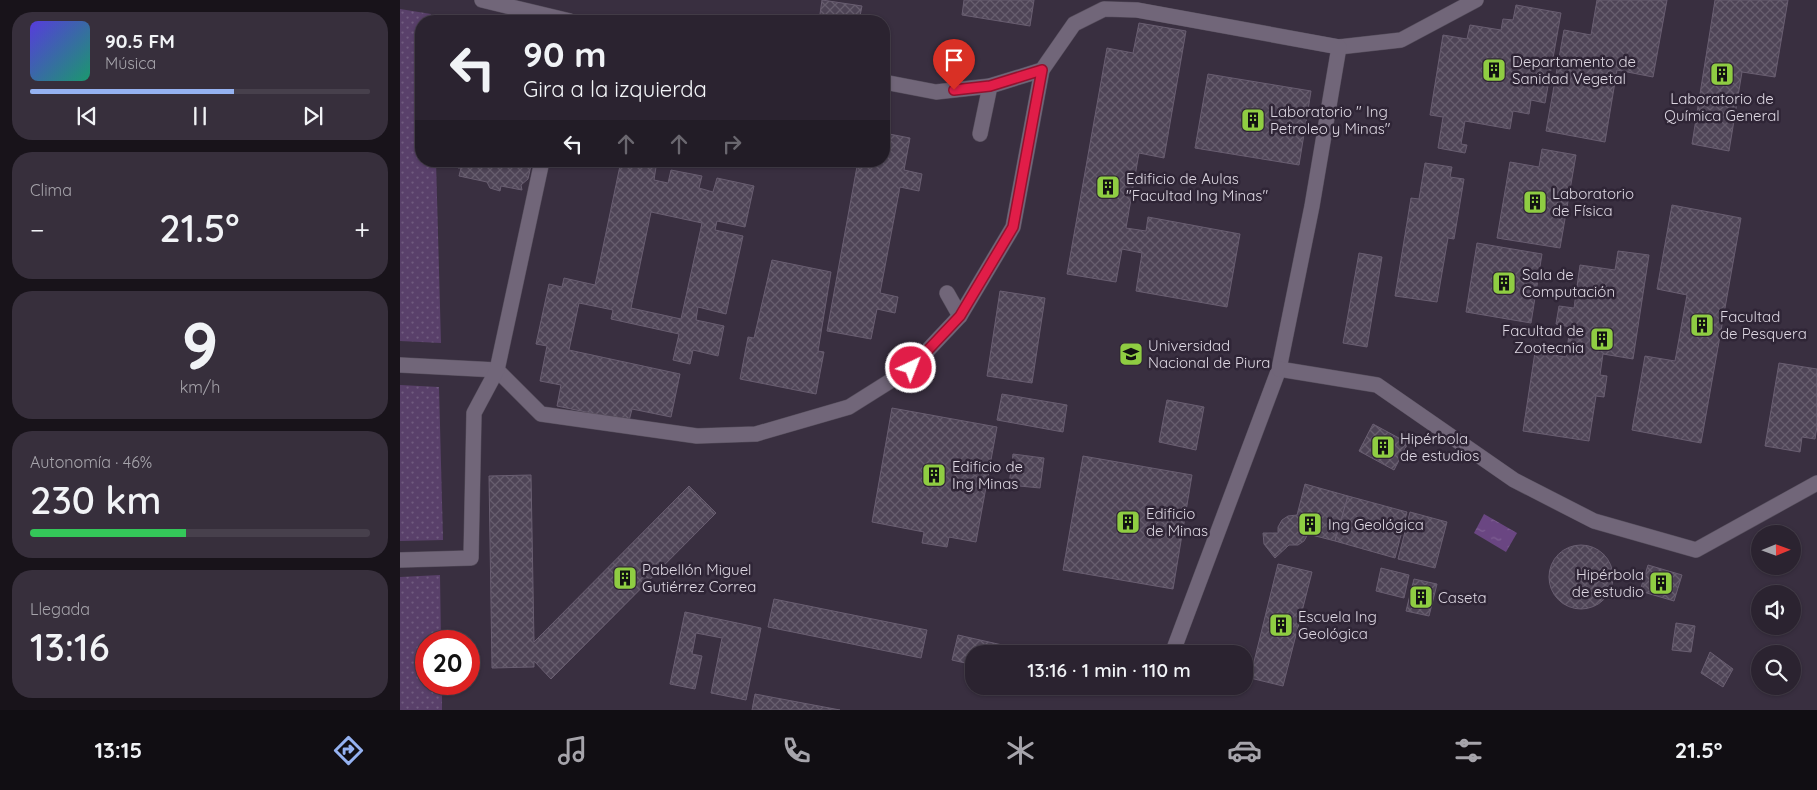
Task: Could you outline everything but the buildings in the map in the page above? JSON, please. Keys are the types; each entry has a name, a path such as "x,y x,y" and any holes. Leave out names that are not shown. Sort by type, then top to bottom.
{"lane":[{"path":"400,365 497,370 541,414 697,436 756,434 849,407 911,368 960,316 1013,227 1042,70 1074,24 1104,9 1137,10 1339,48 1401,40 1476,0"},
{"path":"487,1 545,15"},
{"path":"1175,645 1279,369 1312,206 1339,48"},
{"path":"890,83 936,92 990,86 1042,70"},
{"path":"980,134 990,86"},
{"path":"400,560 471,558 474,413 497,370 541,167"},
{"path":"947,293 960,316"},
{"path":"1279,369 1376,385 1514,480 1594,521 1696,550 1817,483"}],"shaded area":[{"path":"400,9 431,15 415,15 415,167 436,167 441,343 400,341"},
{"path":"400,385 439,387 443,540 400,541"},
{"path":"440,575 441,630 415,630 415,695 442,695 442,710 400,710 400,577"}],"water":[{"path":"1484,514 1517,533 1506,552 1474,533"}],"place":[{"name":"Departamento de Sanidad Vegetal","path":"1494,70"},
{"name":"Laboratorio de Química General","path":"1722,74"},
{"name":"Laboratorio \" Ing Petroleo y Minas\"","path":"1253,120"},
{"name":"Edificio de Aulas \"Facultad Ing Minas\"","path":"1108,187"},
{"name":"Laboratorio de Física","path":"1535,202"},
{"name":"Sala de Computación","path":"1504,283"},
{"name":"Facultad de Pesquera","path":"1702,325"},
{"name":"Facultad de Zootecnia","path":"1602,339"},
{"name":"Universidad Nacional de Piura","path":"1131,354"},
{"name":"Hipérbola de estudios","path":"1383,447"},
{"name":"Edificio de Ing Minas","path":"934,475"},
{"name":"Edificio de Minas","path":"1128,522"},
{"name":"Ing Geológica","path":"1310,524"},
{"name":"Pabellón Miguel Gutiérrez Correa","path":"625,578"},
{"name":"Hipérbola de estudio","path":"1661,583"},
{"name":"Caseta","path":"1421,597"},
{"name":"Escuela Ing Geológica","path":"1281,625"}],"route":[{"path":"911,368 960,316 1013,227 1042,70 990,86 954,90"}]}
